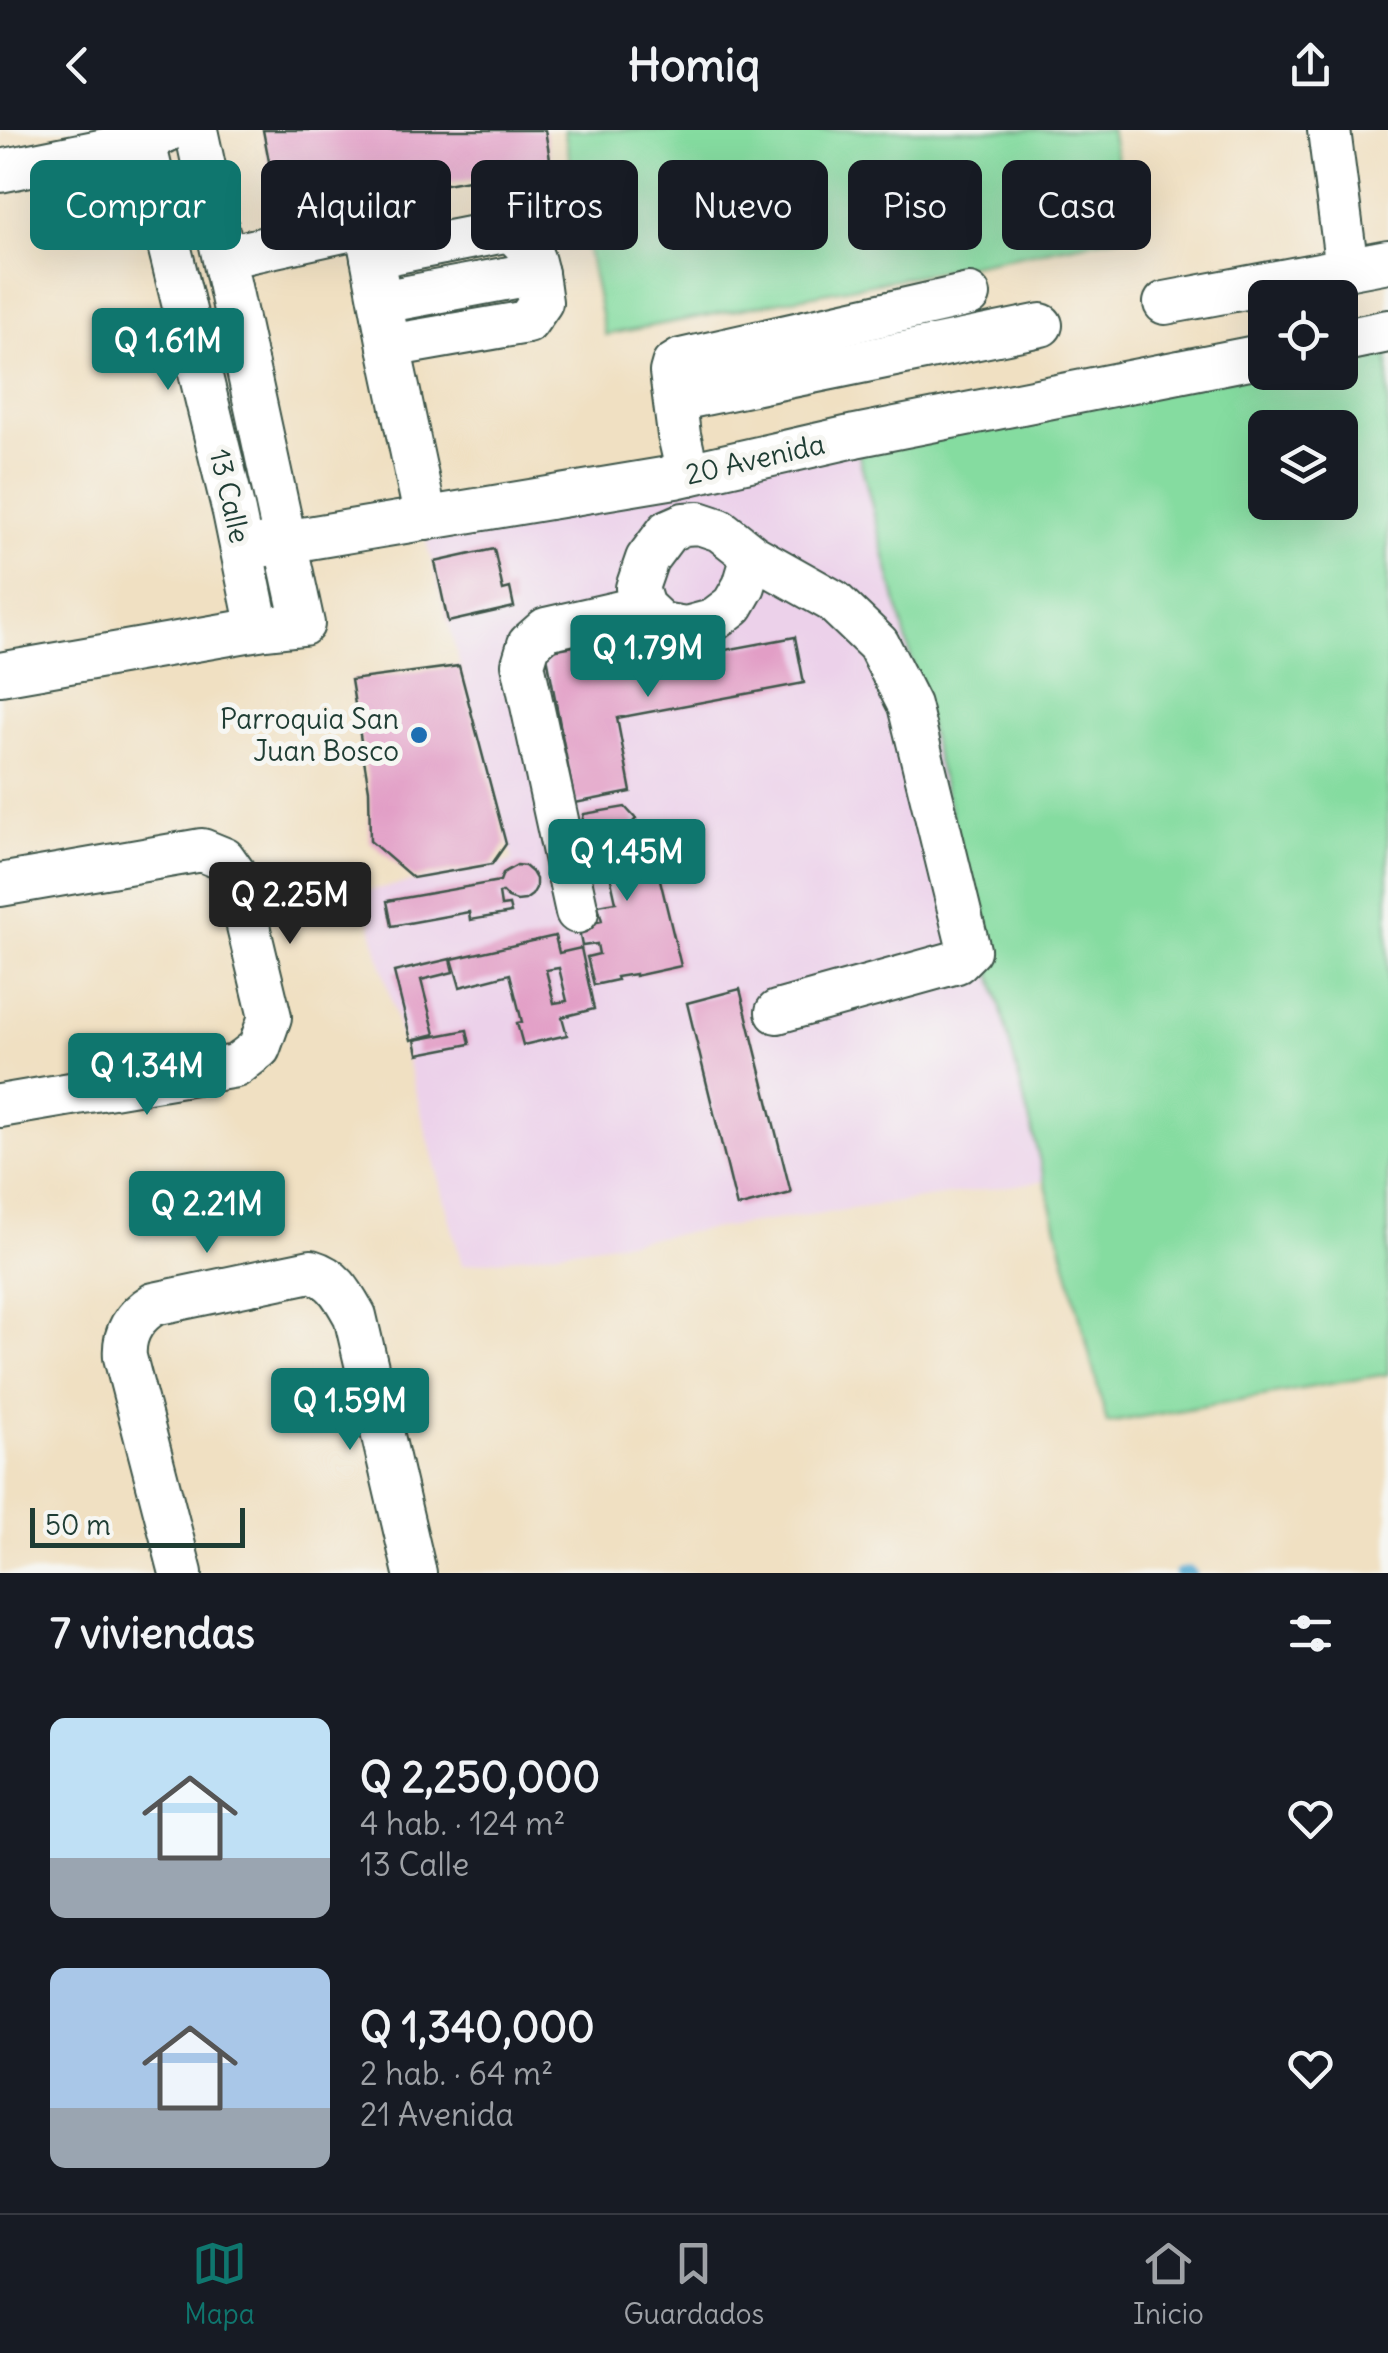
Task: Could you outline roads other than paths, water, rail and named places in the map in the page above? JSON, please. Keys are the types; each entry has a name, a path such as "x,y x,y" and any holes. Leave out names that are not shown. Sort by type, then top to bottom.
{"street":[{"name":"13 Calle","path":"152,134 258,629 303,624 196,130"},
{"path":"1165,303 1368,265 1330,130"},
{"path":"0,170 152,134"},
{"path":"225,257 366,226 426,519"},
{"path":"372,257 510,230 528,244 537,274 541,302 527,322 389,346"},
{"path":"381,302 537,274"},
{"path":"684,524 673,365 680,360 969,295"},
{"path":"675,400 1041,326"},
{"path":"1358,337 1388,331"},
{"name":"20 Avenida","path":"242,549 682,475 874,432 1248,359"},
{"path":"754,556 732,606 712,621 686,628 661,624 643,607 637,588 647,558 668,531 699,523 720,530 754,556 833,602 878,644 909,704 968,950 957,962 777,1012"},
{"path":"577,912 524,664 529,644 546,630 643,607"},
{"path":"0,674 258,629"},
{"path":"0,885 202,850 224,860 236,876 270,1016 259,1048 236,1066 0,1106"},
{"path":"181,1573 124,1358 126,1336 139,1316 154,1304 310,1272 336,1285 355,1316 415,1573"}],"waterway":[{"path":"1179,1573 1192,1573"}],"place":[{"name":"Parroquia San Juan Bosco","path":"419,735"}]}
